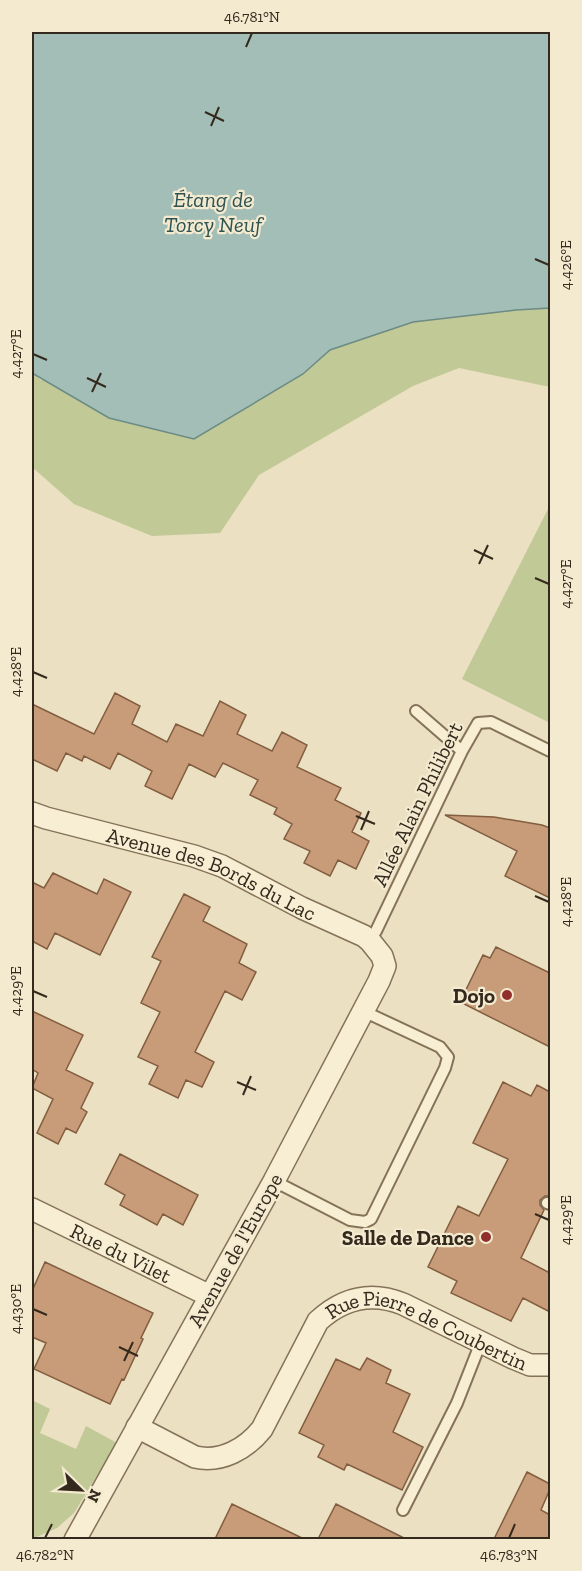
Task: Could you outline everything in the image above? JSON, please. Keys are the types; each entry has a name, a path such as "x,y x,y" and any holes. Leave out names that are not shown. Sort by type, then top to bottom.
{"street":[{"name":"Avenue des Bords du Lac","path":"32,813 194,856 222,866 302,908 364,936 376,948"},
{"name":"Avenue de l'Europe","path":"75,1539 274,1181 379,981 385,966 376,948"},
{"name":"Rue du Vilet","path":"32,1209 210,1296"},
{"name":"Rue Pierre de Coubertin","path":"137,1427 195,1457 204,1459 229,1454 243,1448 262,1430 318,1321 342,1303 367,1297 394,1300 530,1365 550,1365"}],"lane":[{"path":"416,711 462,751"},
{"name":"Allée Alain Philibert","path":"376,948 376,932 462,751 478,723 491,722 550,751"},
{"path":"274,1181 350,1220 365,1222 371,1219 448,1057 440,1047 363,1011"},
{"path":"403,1510 457,1403 481,1342"}],"green space":[{"path":"550,308 550,387 459,368 413,386 259,475 220,533 152,536 74,504 32,467 32,373 41,380 303,374 330,350 413,322"},
{"path":"550,505 550,723 462,679"},
{"path":"32,1400 50,1409 40,1433 76,1449 86,1426 117,1443 74,1513 57,1528 32,1539"}],"water":[{"name":"Étang de Torcy Neuf","path":"32,32 550,32 550,308 413,322 330,350 303,374 194,439 109,418 32,373"}],"building":[{"path":"115,693 140,706 132,724 167,742 176,724 203,736 220,701 246,715 237,734 272,751 282,732 307,745 297,767 341,788 335,800 361,813 352,832 369,841 356,869 338,860 330,876 304,863 310,851 284,839 292,824 274,814 277,808 250,795 258,780 223,763 215,777 189,764 172,799 145,786 152,771 118,753 110,769 84,756 82,761 66,753 57,771 32,759 32,704 94,734"},
{"path":"445,815 494,817 550,828 550,898 505,876 517,851"},
{"path":"53,873 97,894 104,879 131,892 100,955 55,933 47,949 32,941 32,882 44,888"},
{"path":"184,894 210,907 203,921 247,944 239,963 256,972 242,1000 225,991 195,1052 214,1062 202,1087 186,1080 178,1098 149,1084 158,1066 138,1057 160,1012 141,1003 161,961 152,957"},
{"name":"Dojo","path":"496,947 550,973 550,1047 460,1002 483,955 490,958"},
{"path":"32,1011 83,1035 66,1070 93,1083 81,1108 87,1112 76,1133 66,1128 58,1144 37,1133 53,1099 32,1088 38,1073 32,1069"},
{"path":"503,1082 531,1096 537,1085 550,1092 550,1196 545,1196 540,1200 540,1205 544,1210 521,1258 550,1273 550,1312 523,1298 511,1321 451,1293 457,1281 428,1267 458,1206 479,1216 508,1159 473,1143"},
{"path":"120,1154 198,1195 183,1225 163,1214 157,1225 120,1205 125,1195 105,1184"},
{"path":"45,1262 153,1313 124,1380 122,1379 110,1404 34,1369 46,1343 32,1337 32,1291"},
{"path":"367,1358 391,1370 386,1383 410,1394 393,1432 423,1447 402,1490 347,1464 344,1470 318,1457 324,1445 299,1433 336,1359 360,1370"},
{"path":"527,1472 550,1484 541,1510 550,1515 550,1539 494,1539"},
{"path":"232,1504 304,1539 215,1539"},
{"path":"336,1504 406,1539 318,1539"}],"place":[{"name":"Dojo","path":"507,995"},
{"name":"Salle de Dance","path":"486,1237"}]}
